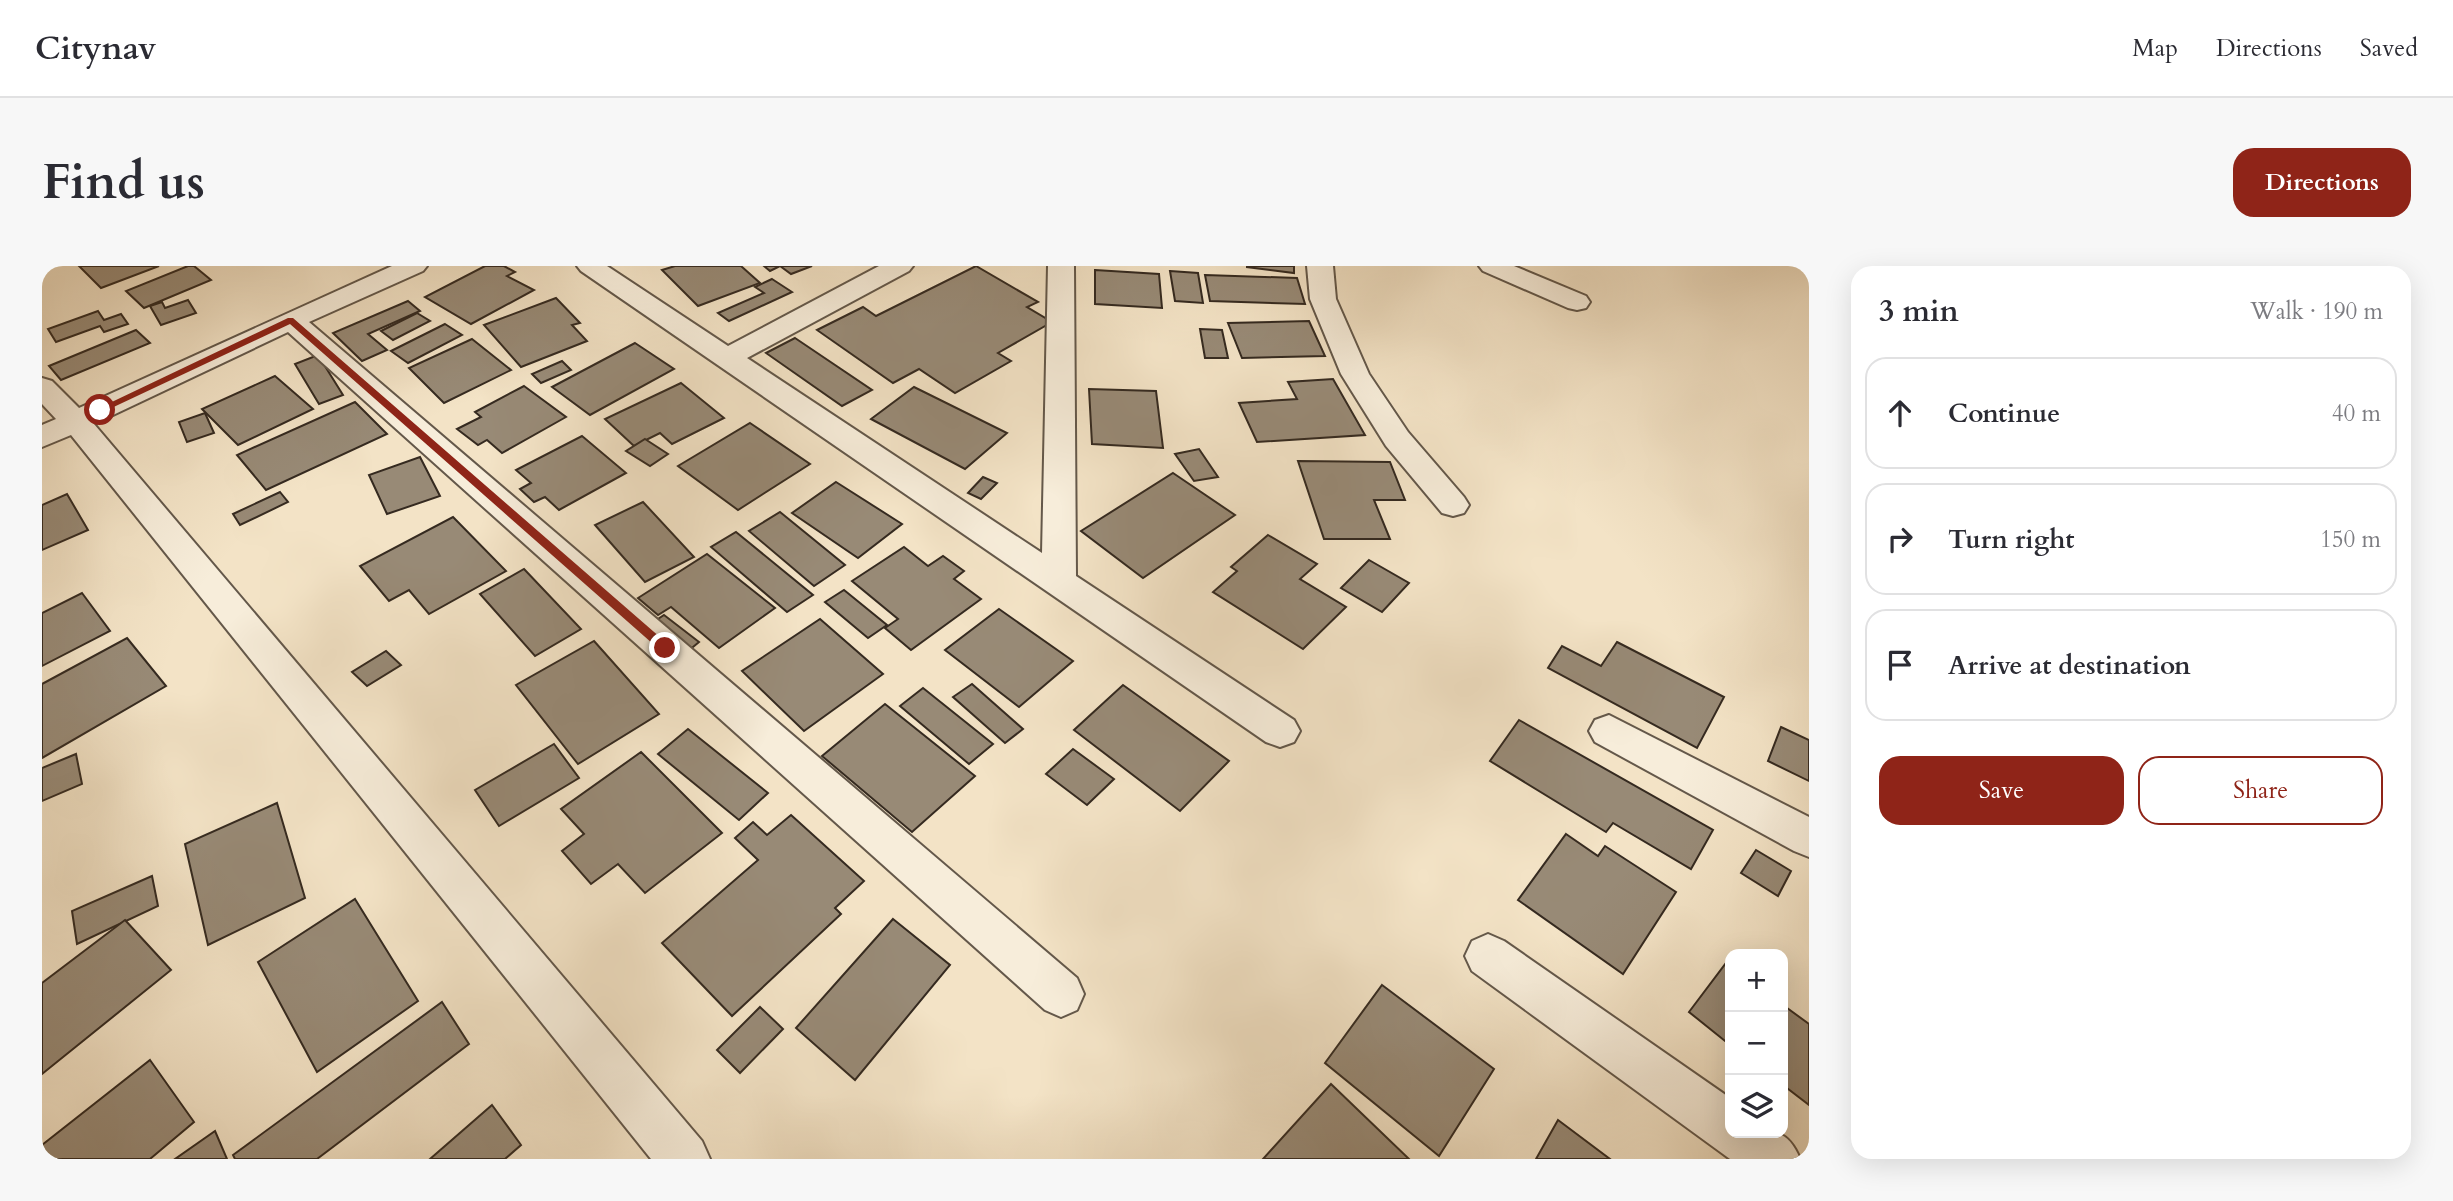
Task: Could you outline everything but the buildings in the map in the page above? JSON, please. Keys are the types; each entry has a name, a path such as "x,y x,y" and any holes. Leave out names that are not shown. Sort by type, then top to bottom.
{"street":[{"path":"59,429 290,320 414,266"},
{"path":"590,266 1280,731"},
{"path":"726,358 900,266"},
{"path":"1059,582 1061,266"},
{"path":"1321,266 1323,299 1356,374 1397,439 1453,505"},
{"path":"1492,266 1577,302"},
{"path":"290,320 1061,994"},
{"path":"42,387 59,429 684,1159"},
{"path":"1609,731 1809,838"},
{"path":"1488,956 1725,1124"},
{"path":"1744,1138 1774,1159"}],"route":[{"path":"100,410 290,320 665,648"}]}
